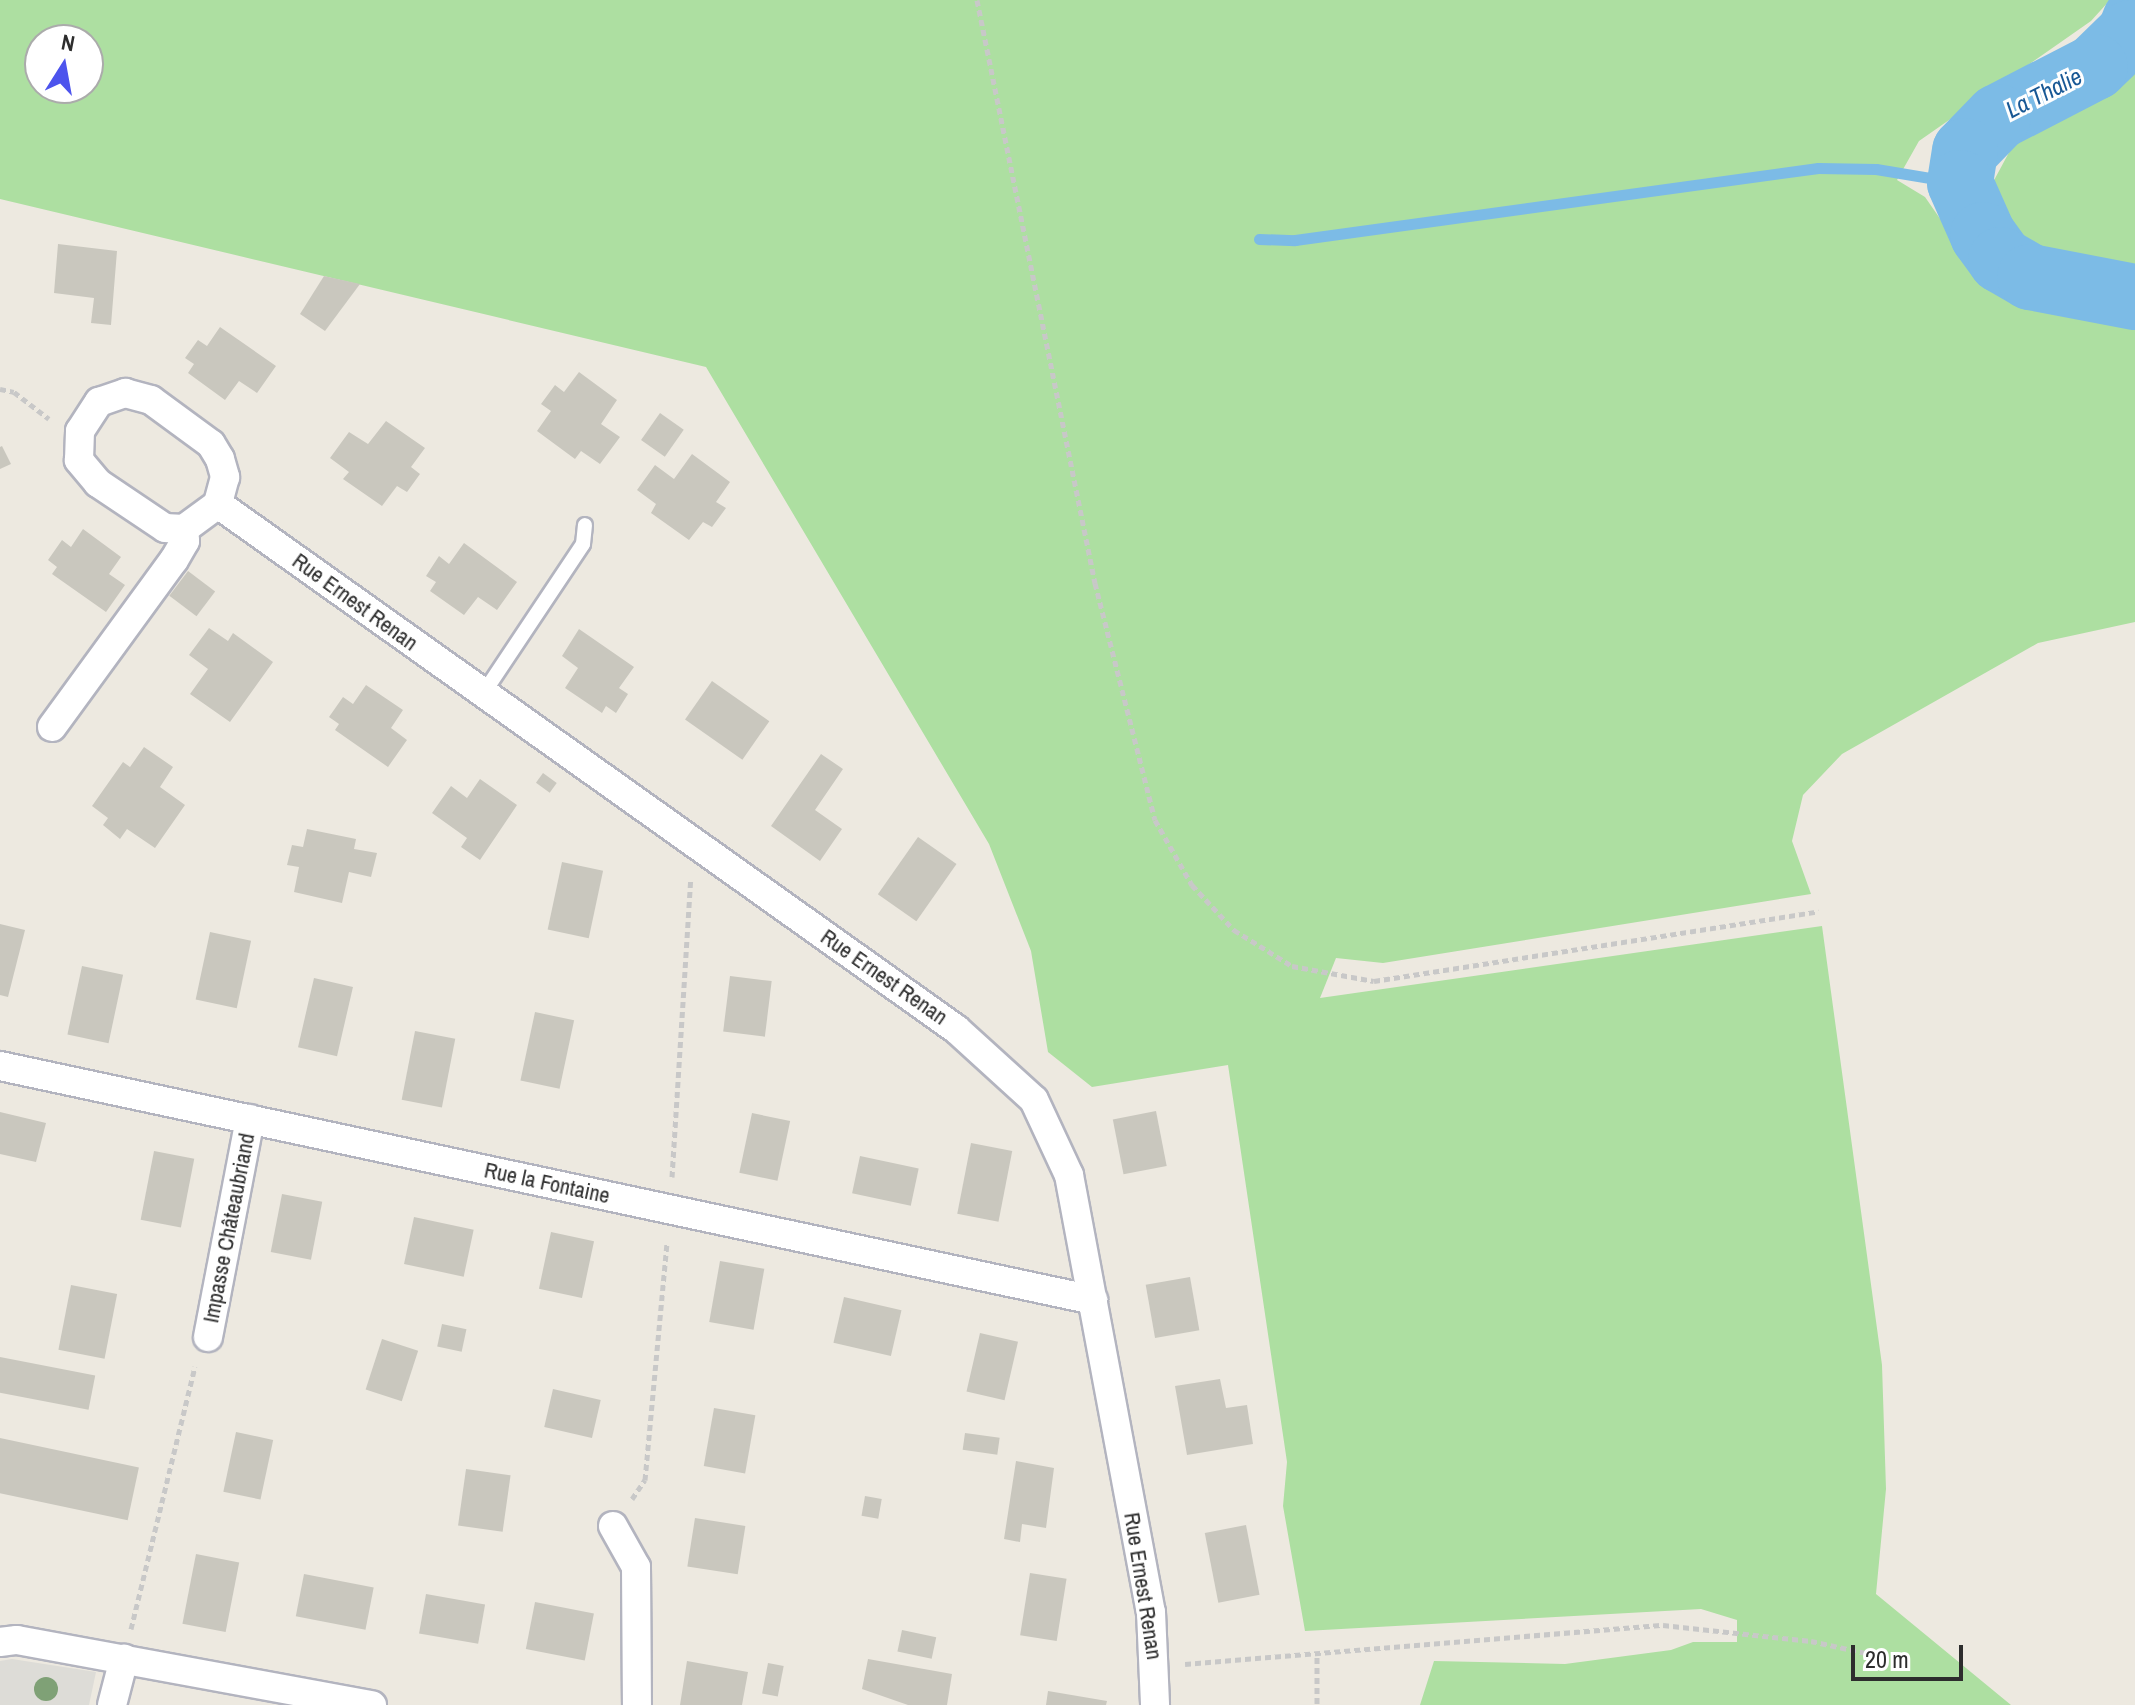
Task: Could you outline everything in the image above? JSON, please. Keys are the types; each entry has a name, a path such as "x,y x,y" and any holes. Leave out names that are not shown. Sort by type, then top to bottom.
{"street":[{"path":"125,393 151,400 211,444 225,477 218,504 184,529 165,528 98,483 79,460 78,440 99,402 125,393"},
{"name":"Rue Ernest Renan","path":"218,504 1006,1069 1034,1100 1069,1175 1151,1612 1156,1666 1155,1705"},
{"path":"52,727 174,560 185,541 184,529"},
{"name":"Rue la Fontaine","path":"0,1066 1093,1300"},
{"name":"Impasse Châteaubriand","path":"208,1337 250,1119"},
{"path":"613,1526 636,1567 637,1705"},
{"path":"0,1642 17,1640 372,1705"},
{"path":"112,1705 124,1659"}],"lane":[{"path":"483,694 583,544 585,525"}],"path":[{"path":"977,0 1095,583 1155,820 1192,885 1234,930 1292,966 1374,981 1819,911"},
{"path":"0,389 14,392 78,440"},
{"path":"124,1659 186,1388 208,1337"},
{"path":"1156,1666 1317,1657 1502,1635 1663,1625 1811,1641 1880,1656"},
{"path":"1317,1657 1317,1705"}],"green space":[{"path":"0,0 2110,0 2091,21 1919,141 1897,180 1925,197 1975,269 2002,285 2135,315 2135,622 2038,643 1842,754 1803,795 1792,841 1811,894 1383,963 1336,958 1320,998 1822,926 1882,1365 1886,1489 1876,1594 2011,1705 1420,1705 1434,1661 1565,1664 1671,1650 1693,1642 1737,1642 1737,1620 1701,1609 1305,1631 1283,1506 1287,1462 1228,1065 1092,1087 1048,1052 1031,951 989,844 706,367 0,199"},
{"path":"2135,51 2135,271 2022,248 1999,221 1992,184 2013,145 2090,90"}],"shaded area":[{"path":"12,1659 96,1672 89,1705 0,1705 0,1661"}],"building":[{"path":"58,244 117,251 111,325 91,323 94,298 54,293"},
{"path":"324,276 360,284 325,331 300,314"},
{"path":"220,327 276,366 257,393 239,381 225,400 188,373 194,364 185,358 198,340 207,346"},
{"path":"579,372 617,400 601,424 620,437 600,464 581,451 575,459 537,431 551,411 541,404 555,385 564,392"},
{"path":"660,413 684,430 665,457 641,440"},
{"path":"386,421 425,448 411,467 420,474 407,492 397,486 382,506 343,479 349,472 330,458 349,432 368,444"},
{"path":"0,447 11,464 0,469"},
{"path":"692,454 730,482 716,502 726,508 712,527 703,522 689,540 651,513 656,504 637,490 655,465 674,479"},
{"path":"83,529 121,557 109,574 125,585 106,612 52,574 57,567 48,560 62,540 71,547"},
{"path":"464,543 517,582 497,610 478,597 464,615 430,591 436,582 426,576 439,556 449,564"},
{"path":"188,571 215,591 196,616 169,596"},
{"path":"209,628 228,641 233,633 273,662 230,722 190,694 208,669 189,655"},
{"path":"579,629 634,667 619,688 628,694 616,713 606,706 602,713 565,688 578,668 562,656"},
{"path":"712,681 769,721 742,760 685,720"},
{"path":"366,685 403,710 391,728 407,740 388,767 335,730 339,724 329,717 343,697 353,704"},
{"path":"144,747 173,767 160,787 185,805 155,848 127,829 120,839 103,825 108,818 92,806 123,762 130,767"},
{"path":"821,754 843,769 815,810 842,829 820,861 771,826"},
{"path":"543,773 557,783 550,793 536,783"},
{"path":"480,779 517,805 480,860 461,847 467,838 432,813 451,786 467,798"},
{"path":"307,829 356,839 354,849 377,853 371,877 349,872 342,903 294,892 299,867 287,865 292,845 303,847"},
{"path":"918,837 957,864 916,921 878,894"},
{"path":"562,862 603,871 589,938 548,929"},
{"path":"0,924 25,930 8,997 0,995"},
{"path":"210,932 251,941 237,1008 196,999"},
{"path":"82,966 123,975 109,1043 67,1034"},
{"path":"730,976 772,981 765,1037 723,1032"},
{"path":"314,978 353,987 337,1056 298,1047"},
{"path":"535,1012 574,1020 560,1089 520,1080"},
{"path":"415,1031 455,1039 442,1108 402,1100"},
{"path":"1156,1111 1167,1166 1123,1174 1113,1119"},
{"path":"0,1112 46,1123 36,1162 0,1154"},
{"path":"752,1113 790,1121 777,1181 739,1173"},
{"path":"971,1143 1012,1151 998,1222 957,1214"},
{"path":"154,1151 194,1159 181,1228 141,1220"},
{"path":"860,1156 919,1168 911,1206 852,1193"},
{"path":"282,1194 322,1202 311,1260 271,1252"},
{"path":"414,1217 474,1230 464,1277 404,1264"},
{"path":"551,1232 594,1241 582,1298 539,1289"},
{"path":"720,1261 764,1269 754,1330 709,1322"},
{"path":"1190,1277 1199,1330 1155,1338 1146,1285"},
{"path":"71,1285 117,1294 105,1359 58,1350"},
{"path":"844,1297 901,1310 891,1356 833,1343"},
{"path":"442,1324 466,1329 462,1352 437,1346"},
{"path":"980,1333 1018,1342 1005,1400 967,1391"},
{"path":"382,1339 418,1351 402,1401 366,1389"},
{"path":"0,1357 95,1376 89,1410 0,1393"},
{"path":"1220,1379 1226,1408 1247,1405 1253,1444 1187,1455 1175,1386"},
{"path":"553,1389 601,1400 592,1438 544,1427"},
{"path":"714,1408 755,1415 745,1473 704,1466"},
{"path":"236,1432 273,1440 260,1500 223,1492"},
{"path":"965,1433 1000,1438 997,1455 963,1450"},
{"path":"0,1438 139,1468 128,1520 0,1493"},
{"path":"1016,1461 1054,1468 1046,1528 1022,1524 1020,1542 1004,1539"},
{"path":"466,1469 511,1475 503,1532 458,1525"},
{"path":"865,1496 882,1499 878,1519 862,1516"},
{"path":"695,1518 745,1526 738,1574 687,1566"},
{"path":"1246,1525 1260,1595 1218,1603 1205,1533"},
{"path":"196,1554 239,1562 226,1632 182,1624"},
{"path":"1030,1573 1067,1579 1057,1641 1020,1635"},
{"path":"304,1574 374,1588 365,1630 296,1616"},
{"path":"426,1594 485,1604 478,1644 419,1633"},
{"path":"535,1602 594,1613 585,1661 526,1649"},
{"path":"902,1630 936,1637 932,1659 897,1652"},
{"path":"868,1659 952,1674 947,1705 908,1705 862,1689"},
{"path":"687,1661 748,1672 742,1705 680,1705"},
{"path":"768,1663 784,1666 778,1696 762,1693"},
{"path":"1048,1691 1107,1701 1106,1705 1046,1705"}],"waterway":[{"name":"La Thalie","path":"2135,20 2130,33 2095,67 1998,117 1965,151 1960,183 1983,235 2001,260 2030,277 2135,297"},
{"path":"1259,239 1295,240 1818,168 1876,169 1960,183"}]}
